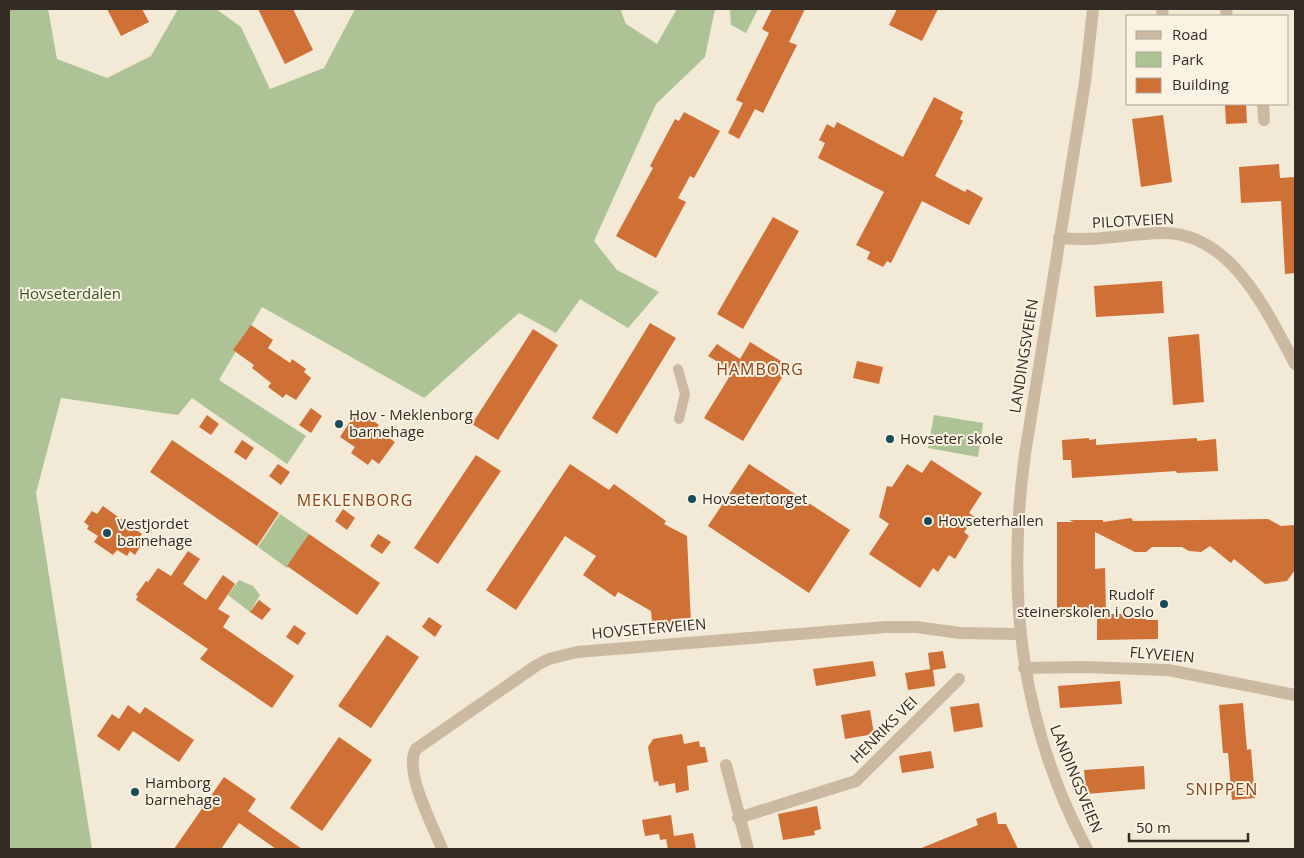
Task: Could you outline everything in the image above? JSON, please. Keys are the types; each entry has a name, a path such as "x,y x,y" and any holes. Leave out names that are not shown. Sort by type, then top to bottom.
{"street":[{"name":"LANDINGSVEIEN","path":"1087,849 1051,769 1036,722 1024,668 1016,564 1018,502 1088,63 1093,9"},
{"path":"1263,105 1264,120"},
{"name":"PILOTVEIEN","path":"1059,238 1096,240 1174,233 1202,241 1225,256 1263,305 1295,364"},
{"path":"678,369 685,394 679,419"},
{"name":"HOVSETERVEIEN","path":"442,849 412,773 412,757 416,749 468,712 549,659 577,652 886,627 916,627 960,633 1020,634"},
{"name":"FLYVEIEN","path":"1024,668 1084,667 1168,670 1295,695"},
{"name":"HENRIKS VEI","path":"738,818 856,781 959,679"},
{"path":"726,765 738,818 748,849"}],"green space":[{"name":"Hovseterdalen","path":"9,9 48,9 57,59 107,78 151,56 178,9 216,9 241,27 270,89 324,68 355,9 620,9 626,24 657,44 677,9 715,9 705,57 656,104 594,241 617,270 659,292 628,328 580,299 556,333 519,313 424,398 262,307 219,380 306,436 287,464 192,398 178,415 61,398 36,493 92,849 9,849"},
{"path":"730,9 758,9 746,33 731,25"},
{"path":"934,415 983,423 978,457 928,448"},
{"path":"280,514 309,534 287,568 258,547"},
{"path":"239,580 253,586 260,595 250,612 228,595"}],"building":[{"path":"107,9 142,9 149,22 121,36"},
{"path":"258,9 293,9 313,50 285,64"},
{"path":"772,9 805,9 789,42 797,45 763,113 755,109 739,139 728,133 743,103 736,100 769,33 762,29"},
{"path":"897,9 938,9 922,41 889,25"},
{"path":"934,97 963,112 960,119 963,121 935,176 965,192 967,189 983,198 969,225 922,201 891,263 887,261 883,267 867,259 870,252 856,245 884,192 818,158 825,143 819,140 827,124 834,128 837,122 903,157"},
{"path":"1225,105 1246,105 1247,123 1226,124"},
{"path":"684,112 720,131 694,178 690,176 678,198 686,202 656,258 616,236 653,168 650,166 675,119 679,121"},
{"path":"1163,115 1172,182 1141,187 1132,119"},
{"path":"1279,164 1280,178 1295,177 1295,273 1285,274 1281,201 1241,203 1239,167"},
{"path":"773,217 799,231 743,329 717,314"},
{"path":"1162,281 1164,313 1096,317 1094,286"},
{"path":"650,323 676,338 617,434 592,418"},
{"path":"251,325 273,340 268,348 290,363 292,359 306,369 304,372 311,378 296,400 286,394 283,398 268,387 271,383 252,368 254,365 233,350"},
{"path":"533,329 558,345 498,440 472,424"},
{"path":"1199,334 1204,402 1173,405 1168,337"},
{"path":"750,342 789,366 743,441 704,418 733,371 708,356 717,344 740,359"},
{"path":"857,361 883,367 879,384 853,378"},
{"path":"311,408 322,416 311,433 299,425"},
{"path":"355,414 364,421 367,416 379,425 376,429 395,442 379,464 372,459 368,465 351,453 355,447 340,437"},
{"path":"207,415 219,424 211,435 199,427"},
{"path":"1089,438 1089,440 1096,439 1096,445 1197,438 1197,441 1216,439 1218,471 1177,473 1176,471 1072,478 1071,460 1063,460 1062,440"},
{"path":"172,440 279,513 257,546 150,472"},
{"path":"242,440 254,448 246,460 234,452"},
{"path":"476,455 501,471 438,564 414,548"},
{"name":"Hovseterhallen","path":"931,460 982,493 969,513 975,517 964,532 969,536 955,559 949,555 938,572 933,568 920,588 869,554 889,524 879,517 887,486 892,487 907,464 922,473"},
{"path":"278,464 290,472 281,485 269,476"},
{"path":"570,464 609,490 614,484 666,521 664,524 687,536 691,624 661,627 652,621 651,611 618,592 615,597 583,575 596,556 565,536 516,610 486,590"},
{"path":"749,464 850,530 809,593 708,526"},
{"path":"103,506 142,534 138,539 143,542 135,555 130,551 127,556 117,550 113,555 94,542 98,536 87,529 89,526 84,522 92,511 97,514"},
{"path":"343,509 355,518 347,530 335,521"},
{"path":"1131,518 1133,521 1268,519 1281,526 1295,525 1295,570 1287,581 1265,584 1234,559 1231,563 1210,546 1201,552 1189,551 1182,547 1152,547 1146,552 1135,552 1095,532 1095,569 1105,568 1106,611 1109,611 1109,614 1138,614 1147,620 1158,620 1158,639 1097,640 1097,616 1057,616 1057,522 1103,520 1103,522"},
{"path":"309,534 380,583 357,615 287,566"},
{"path":"378,534 391,542 382,554 370,546"},
{"path":"188,551 200,559 183,584 206,600 223,575 235,584 218,609 230,616 223,627 294,676 272,708 200,659 208,649 136,600 138,596 136,595 158,568 171,576"},
{"path":"259,600 271,609 262,620 250,612"},
{"path":"429,617 442,626 435,637 422,627"},
{"path":"294,625 306,633 298,645 286,637"},
{"path":"387,635 419,657 371,728 338,706"},
{"path":"943,651 946,668 933,670 935,686 908,690 905,673 930,669 928,653"},
{"path":"873,661 876,676 816,686 813,669"},
{"path":"1120,681 1122,704 1060,708 1058,686"},
{"path":"979,703 983,727 954,732 950,707"},
{"path":"1243,703 1247,750 1251,749 1255,798 1232,800 1228,753 1223,753 1219,705"},
{"path":"128,705 140,714 145,707 194,740 179,762 133,731 119,751 97,736 112,714 119,719"},
{"path":"870,710 874,734 845,739 841,715"},
{"path":"682,734 684,744 699,741 700,747 705,747 708,762 687,766 689,790 676,793 675,783 659,786 658,781 654,782 648,747 653,739"},
{"path":"339,737 372,760 322,831 290,808"},
{"path":"931,751 934,768 902,773 899,756"},
{"path":"1144,766 1145,789 1086,794 1084,770"},
{"path":"224,777 256,799 248,811 302,849 276,849 239,823 221,849 174,849"},
{"path":"817,806 821,829 814,831 815,835 783,840 778,814"},
{"path":"996,812 998,824 1006,824 1018,849 919,849 978,825 976,819"},
{"path":"671,815 674,836 693,833 696,849 668,849 666,839 660,840 659,834 645,836 642,820"}],"place":[{"name":"Hov - Meklenborg barnehage","path":"339,424"},
{"name":"Hovseter skole","path":"890,439"},
{"name":"Hovsetertorget","path":"692,499"},
{"name":"Hovseterhallen","path":"928,521"},
{"name":"Vestjordet barnehage","path":"107,533"},
{"name":"Rudolf steinerskolen i Oslo","path":"1164,604"},
{"name":"Hamborg barnehage","path":"135,792"}],"district":[{"name":"HAMBORG","path":"760,369"},
{"name":"MEKLENBORG","path":"355,500"},
{"name":"SNIPPEN","path":"1222,789"}]}
